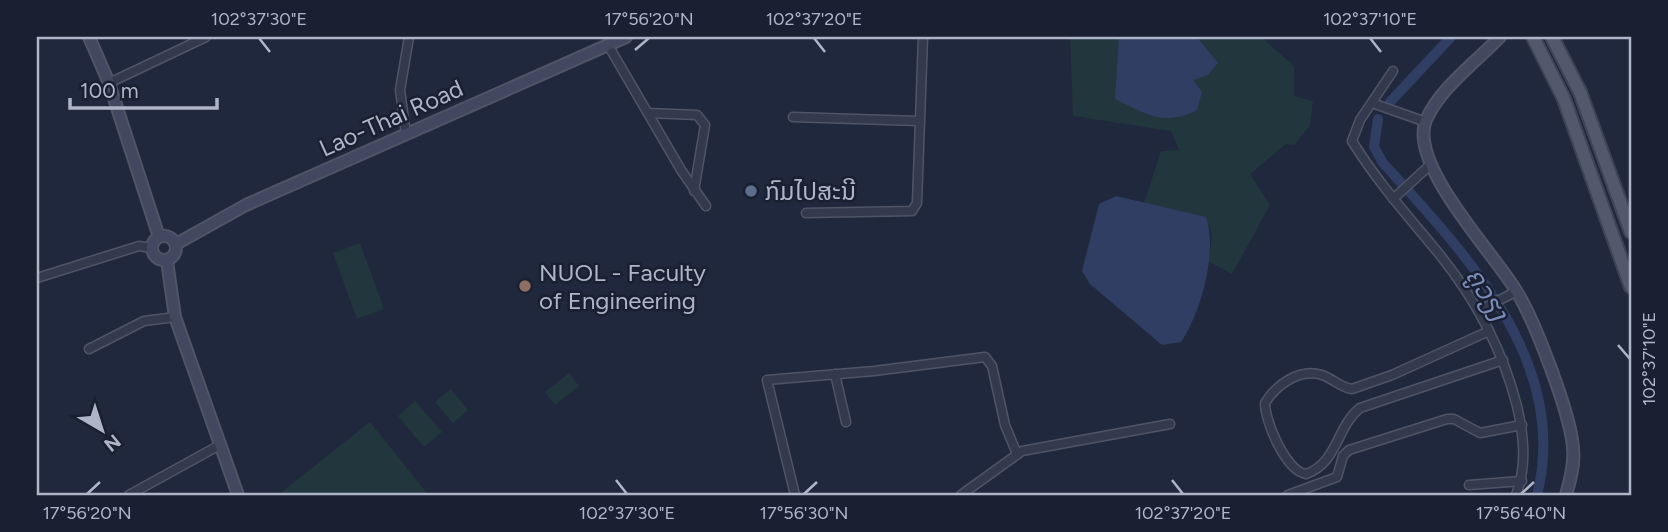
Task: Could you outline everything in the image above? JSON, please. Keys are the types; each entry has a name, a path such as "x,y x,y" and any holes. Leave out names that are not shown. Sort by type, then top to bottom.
{"main road":[{"path":"1534,37 1573,122 1631,287"},
{"path":"1552,37 1580,92 1631,232"}],"street":[{"path":"89,37 109,83 159,237"},
{"path":"109,83 206,37"},
{"path":"406,134 400,90 409,37"},
{"name":"Lao-Thai Road","path":"176,244 246,205 626,37"},
{"path":"806,213 912,211 917,203 923,37"},
{"path":"1500,37 1441,98 1426,122 1423,142 1426,168 1517,290 1543,351 1573,443 1566,495"},
{"path":"608,46 694,191 706,206"},
{"path":"1393,71 1360,120 1352,141 1382,189 1396,197 1480,310 1503,360 1521,425 1524,450 1522,481 1516,495"},
{"path":"1372,103 1426,122"},
{"path":"648,114 697,115 705,125 694,191"},
{"path":"793,117 918,121"},
{"path":"1396,197 1426,168"},
{"path":"159,237 167,236 176,244 176,254 167,261"},
{"path":"152,248 159,237"},
{"path":"37,278 139,246 152,248"},
{"path":"152,248 156,258 167,261"},
{"path":"167,261 175,317 218,446 238,495"},
{"path":"1480,310 1517,290"},
{"path":"89,349 145,321 175,317"},
{"path":"1489,331 1392,375 1352,389 1319,374 1294,377 1279,385 1265,403 1269,424 1287,460 1299,472 1306,474 1327,462 1349,420 1360,408 1503,360"},
{"path":"795,495 767,380 985,357 992,366 1005,425 1017,454"},
{"path":"835,374 846,422"},
{"path":"1287,495 1337,477 1343,456 1349,450 1447,419 1460,422 1480,433 1521,425"},
{"path":"961,495 1017,454 1170,424"},
{"path":"129,495 218,446"},
{"path":"1469,485 1522,481"}],"shaded area":[{"path":"1070,37 1261,37 1294,66 1294,96 1313,101 1310,126 1294,145 1286,144 1250,174 1270,205 1232,274 1209,262 1212,235 1206,218 1144,203 1161,151 1179,150 1171,131 1073,116"},
{"path":"360,243 384,309 357,319 333,253"},
{"path":"569,373 579,386 555,405 545,392"},
{"path":"451,389 468,410 453,423 435,402"},
{"path":"415,401 442,432 424,447 398,416"},
{"path":"370,422 426,492 421,495 278,495"}],"water":[{"path":"1119,37 1197,37 1218,63 1208,75 1193,80 1202,92 1197,110 1174,118 1165,118 1146,114 1115,99"},
{"path":"1116,196 1206,217 1210,247 1206,281 1195,315 1181,342 1162,345 1090,284 1082,271 1099,204"}],"waterway":[{"name":"ຄູວຽງ","path":"1390,102 1451,37"},
{"name":"ຄູວຽງ","path":"1378,119 1374,147 1383,163 1477,273 1504,313 1525,356 1539,400 1544,447 1537,495"}],"place":[{"name":"ກົມໄປສະນີ","path":"751,191"},
{"name":"NUOL - Faculty of Engineering","path":"525,286"}]}
